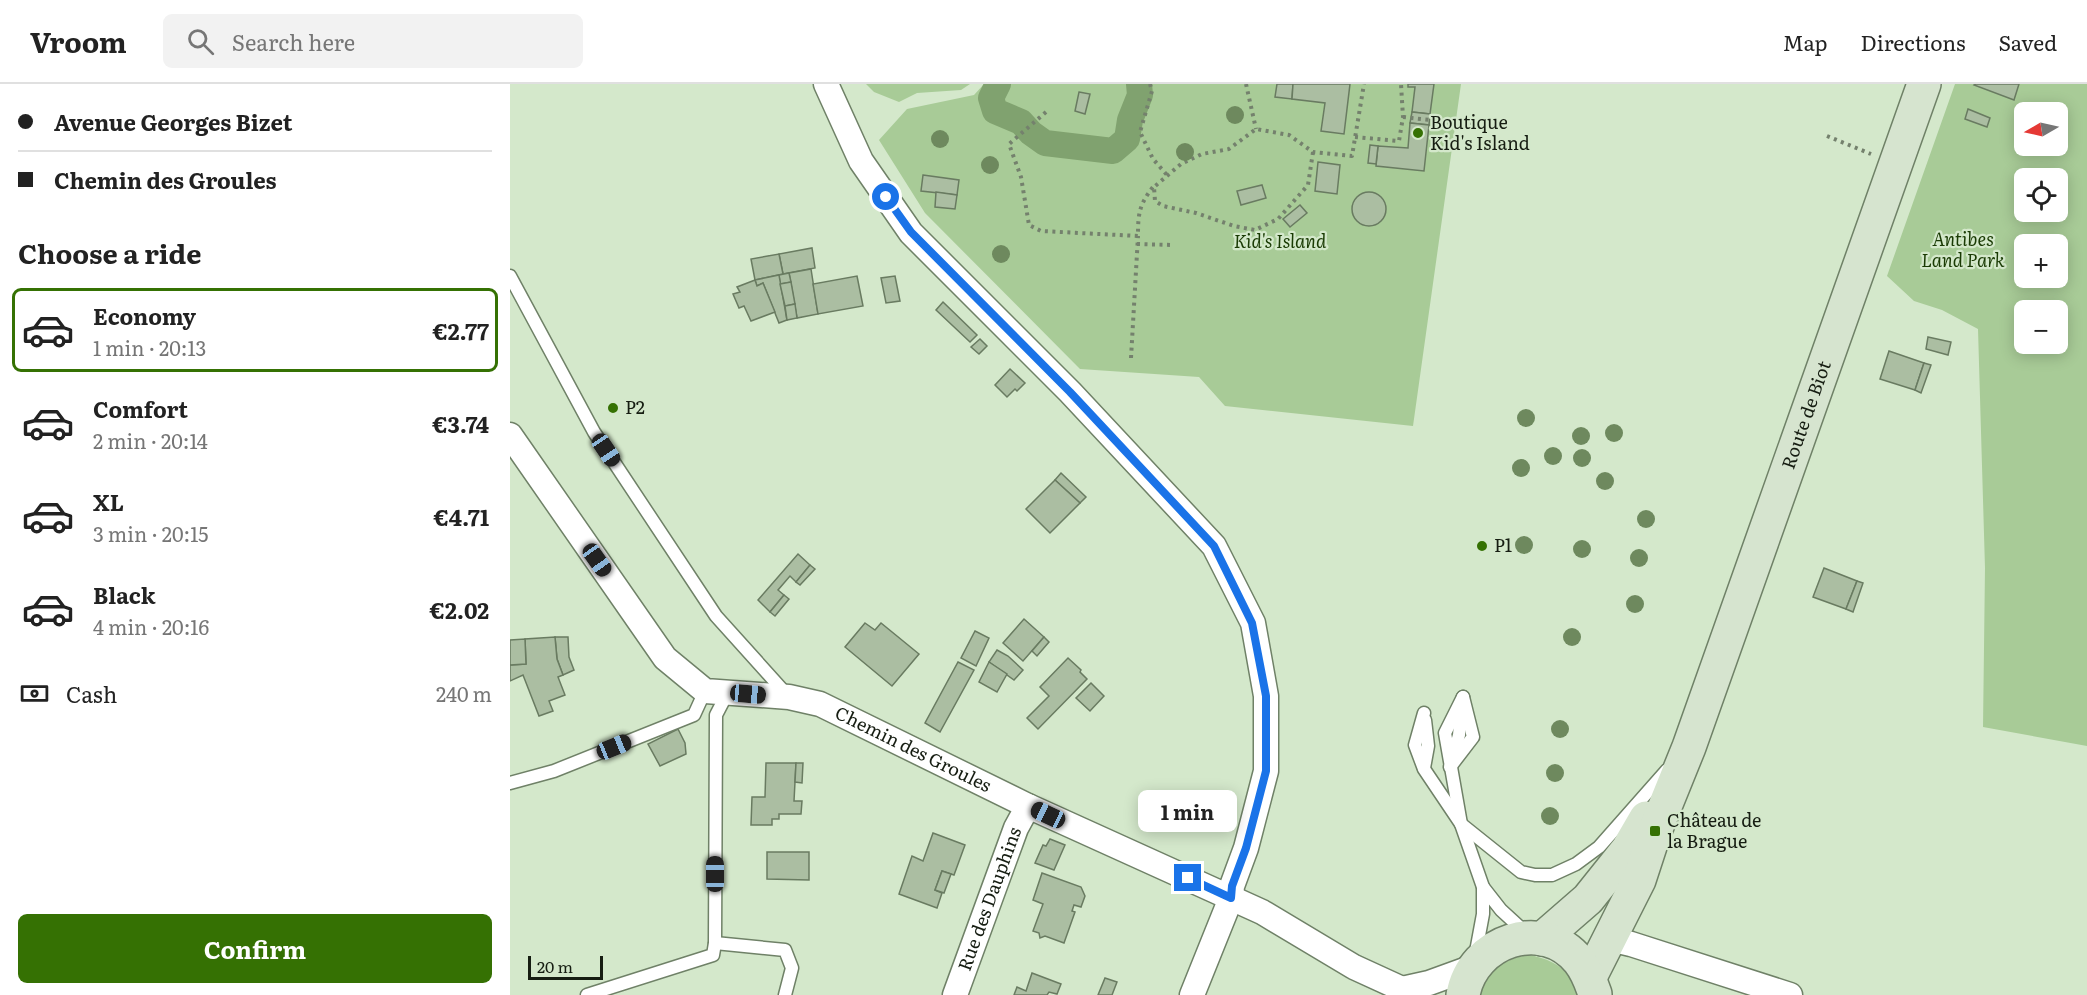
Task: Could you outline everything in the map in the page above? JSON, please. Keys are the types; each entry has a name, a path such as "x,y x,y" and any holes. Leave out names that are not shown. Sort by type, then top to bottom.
{"main road":[{"name":"Route de Biot","path":"1689,747 1924,84"},
{"path":"1537,938 1588,898 1628,849 1689,747"},
{"path":"1593,986 1610,939 1639,880 1655,831 1689,747"},
{"path":"1468,981 1489,951 1509,940 1537,938 1562,946 1578,960 1593,986"}],"street":[{"path":"826,84 861,161 911,232 1070,392 1214,546 1252,623 1266,696 1266,771 1246,848 1232,886 1231,898 1192,995"},
{"path":"510,435 665,658 717,692"},
{"name":"Chemin des Groules","path":"717,692 789,697 820,704 1028,806 1262,912 1354,966 1405,992 1429,983 1468,981"},
{"name":"Rue des Dauphins","path":"955,995 1016,828 1028,806"},
{"path":"1610,939 1790,995"}],"lane":[{"path":"510,276 594,432 716,616 789,697"},
{"path":"510,783 554,771 694,715 717,692"},
{"path":"587,995 713,955 715,943 717,692"},
{"path":"1450,767 1473,737 1463,697 1445,733 1450,767 1461,824 1483,887 1501,910 1537,938"},
{"path":"1424,713 1428,746 1424,769 1461,824 1521,872 1534,875 1552,875 1576,864 1599,847 1689,747"},
{"path":"1468,981 1483,914 1483,887"},
{"path":"715,943 784,950 792,968 785,995"}],"path":[{"path":"1150,84 1152,91 1140,132 1153,159 1167,175"},
{"path":"1246,84 1256,129"},
{"path":"1131,358 1138,216 1143,200 1154,187 1180,164 1203,154 1229,149 1256,129 1289,135 1313,152 1352,156 1364,84"},
{"path":"1354,137 1399,141 1403,117 1401,84"},
{"path":"1046,112 1009,144 1021,177 1029,225 1041,231 1138,236"},
{"path":"1403,117 1475,125"},
{"path":"1827,136 1873,155 1869,172 1892,177"},
{"path":"1154,187 1155,201 1163,206 1255,230 1278,219 1308,185 1313,152"},
{"path":"1137,244 1173,245"}],"green space":[{"path":"866,84 970,84 961,90 917,93 899,102 874,92"},
{"name":"Kid's Island","path":"984,84 1461,84 1413,426 1225,406 1199,377 1080,369 925,213 879,140 907,109 974,95"},
{"name":"Antibes Land Park","path":"1955,84 2087,84 2087,746 1983,727 1985,568 1978,329 1942,310 1914,301 1887,276"},
{"path":"1530,955 1560,967 1571,979 1578,995 1480,995 1487,979 1498,967 1513,959"}],"building":[{"path":"1277,84 1293,84 1292,99 1275,97"},
{"path":"1293,84 1350,84 1344,134 1321,131 1325,103 1292,99"},
{"path":"1408,84 1434,84 1430,114 1412,112 1415,87 1408,87"},
{"path":"1975,84 2019,84 2014,100"},
{"path":"1079,92 1090,94 1085,114 1075,111"},
{"path":"1968,109 1990,118 1987,127 1965,119"},
{"path":"1412,112 1430,114 1429,125 1410,123"},
{"path":"1410,123 1429,125 1424,171 1376,166 1378,146 1408,148"},
{"path":"1370,145 1378,146 1376,164 1368,163"},
{"path":"1318,162 1340,165 1337,194 1315,191"},
{"path":"923,175 959,180 957,195 921,191"},
{"path":"1262,185 1266,198 1241,205 1237,191"},
{"path":"936,192 957,195 955,209 935,207"},
{"path":"1369,192 1381,197 1386,209 1381,221 1369,226 1357,221 1352,209 1357,197"},
{"path":"1300,205 1307,213 1290,227 1283,219"},
{"path":"812,248 815,268 783,274 779,254"},
{"path":"779,254 783,274 755,280 751,259"},
{"path":"811,269 818,314 797,318 789,273"},
{"path":"789,273 791,282 780,284 779,275"},
{"path":"779,275 787,320 779,323 763,283 757,286 755,280"},
{"path":"857,276 863,306 818,314 813,284"},
{"path":"895,276 900,301 886,303 881,278"},
{"path":"755,280 757,286 763,283 775,312 751,321 744,306 739,308 733,294 740,292 737,287"},
{"path":"791,282 795,304 785,306 780,284"},
{"path":"943,302 977,335 970,342 936,310"},
{"path":"795,304 797,318 787,320 785,306"},
{"path":"1928,337 1951,342 1948,355 1926,349"},
{"path":"980,339 987,346 979,354 971,347"},
{"path":"1889,351 1924,363 1915,390 1880,379"},
{"path":"1924,363 1931,365 1921,393 1915,390"},
{"path":"1010,369 1025,383 1007,397 995,385"},
{"path":"1061,473 1086,497 1080,503 1055,480"},
{"path":"1055,480 1080,503 1050,533 1026,509"},
{"path":"798,554 810,565 796,582 790,576 778,590 784,595 770,612 758,600"},
{"path":"810,565 815,569 800,585 796,582"},
{"path":"1824,568 1857,581 1846,609 1813,597"},
{"path":"1857,581 1863,583 1853,612 1846,609"},
{"path":"784,595 789,599 775,616 770,612"},
{"path":"1024,619 1044,637 1023,661 1003,643"},
{"path":"865,623 875,630 881,623 919,654 892,686 845,647"},
{"path":"975,631 989,638 976,666 961,658"},
{"path":"555,637 568,637 569,657 574,670 563,675 557,659"},
{"path":"555,637 557,659 563,675 558,677 565,695 549,701 553,711 539,716 523,675 510,681 510,665 526,664 525,639"},
{"path":"1044,637 1049,642 1037,656 1032,651"},
{"path":"525,639 526,664 510,665 510,640"},
{"path":"997,650 1008,656 1023,670 1014,680 989,662"},
{"path":"1068,658 1087,679 1038,729 1027,718 1049,696 1040,687"},
{"path":"958,662 974,670 940,732 925,723"},
{"path":"989,662 1007,674 997,692 979,682"},
{"path":"1091,683 1104,696 1090,711 1076,698"},
{"path":"678,729 685,743 686,754 660,766 648,744"},
{"path":"766,763 796,763 794,801 802,801 801,814 779,814 779,819 772,819 772,825 751,825 752,797 765,797"},
{"path":"796,763 803,763 802,783 795,782"},
{"path":"933,833 965,845 954,875 942,871 935,890 942,893 937,908 899,894 912,856 923,861"},
{"path":"1050,839 1065,845 1054,870 1035,863 1043,845 1046,846"},
{"path":"767,852 809,852 809,880 767,879"},
{"path":"942,871 951,874 944,893 935,890"},
{"path":"1042,873 1081,887 1085,896 1081,907 1074,905 1072,911 1075,912 1064,943 1045,936 1040,938 1039,933 1033,931 1043,904 1033,900"},
{"path":"1032,973 1061,984 1057,994 1049,992 1047,995 1014,995 1017,987 1026,991"},
{"path":"1105,978 1117,982 1112,995 1098,995"}],"waterway":[{"path":"998,84 991,98 995,111 1021,122 1045,143 1113,151 1127,139 1130,120 1140,95 1139,84"}],"place":[{"name":"Boutique Kid's Island","path":"1418,133"},
{"name":"P2","path":"613,408"},
{"name":"P1","path":"1482,546"},
{"name":"Château de la Brague","path":"1655,831"}],"route":[{"path":"886,197 911,232 1070,392 1214,546 1252,623 1266,696 1266,771 1246,848 1232,886 1231,898 1188,878"}]}
